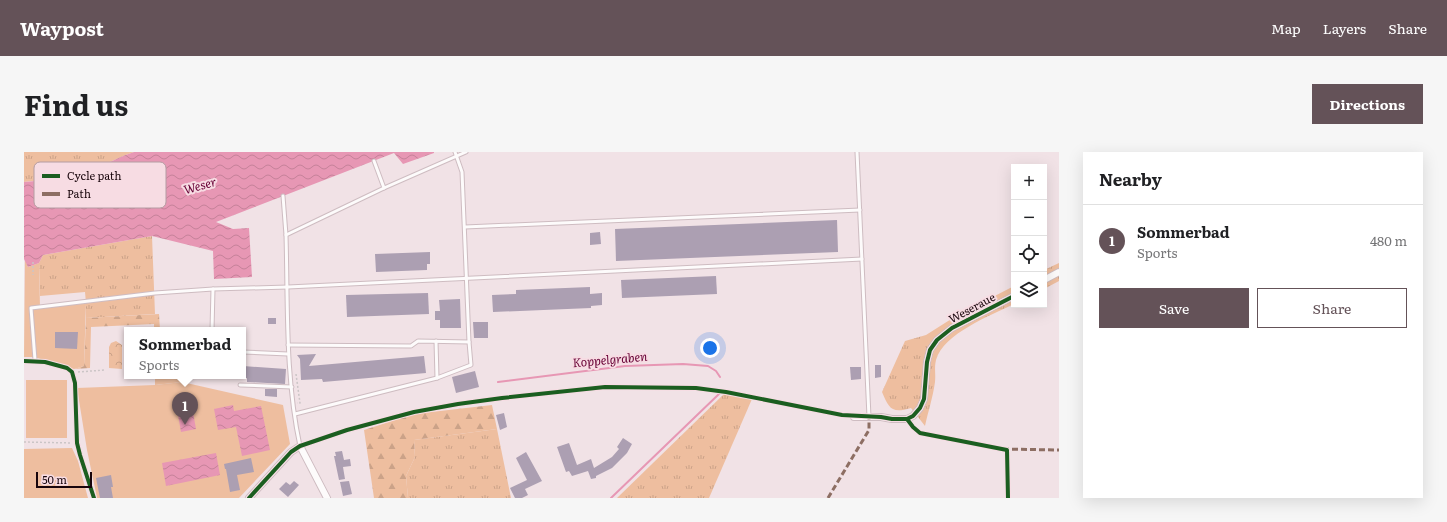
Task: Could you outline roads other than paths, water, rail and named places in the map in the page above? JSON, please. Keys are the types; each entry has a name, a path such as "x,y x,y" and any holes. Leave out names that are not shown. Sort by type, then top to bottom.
{"street":[{"path":"1047,278 1059,272"},
{"name":"Weseraue","path":"854,417 907,419 913,416 920,408 924,399 927,362 930,350 937,340 952,328 1011,298"},
{"path":"249,498 291,452 300,446 326,498"}],"lane":[{"path":"286,235 456,154 466,152"},
{"path":"857,152 869,417"},
{"path":"295,414 436,378 471,365 462,172 456,154"},
{"path":"374,161 384,188"},
{"path":"283,196 288,287 288,354 300,446"},
{"path":"465,227 860,210"},
{"path":"35,360 31,308 155,293 213,289 467,279 862,259"},
{"path":"212,327 213,289"},
{"path":"288,345 411,346 418,341 469,342"},
{"path":"436,342 436,378"},
{"path":"246,352 288,354"},
{"path":"24,361 35,360 67,368 72,372 75,382 80,455 94,498"},
{"path":"240,385 292,388"}],"water":[{"name":"Weser","path":"134,152 434,152 403,164 394,153 216,222 233,229 249,228 252,277 214,279 213,251 152,236 43,255 39,263 28,267 24,259 24,182 34,181 34,208 166,208 166,162 109,162"},
{"path":"233,405 234,411 261,406 270,450 242,456 236,427 218,430 214,409"},
{"path":"193,412 196,429 181,432 178,415"},
{"path":"216,453 220,475 166,486 162,463"}],"waterway":[{"name":"Koppelgraben","path":"498,382 625,366 683,364 708,366 716,371 720,377"},
{"name":"Koppelgraben","path":"611,498 720,393"}],"place":[{"name":"Sommerbad","path":"185,425"}]}
